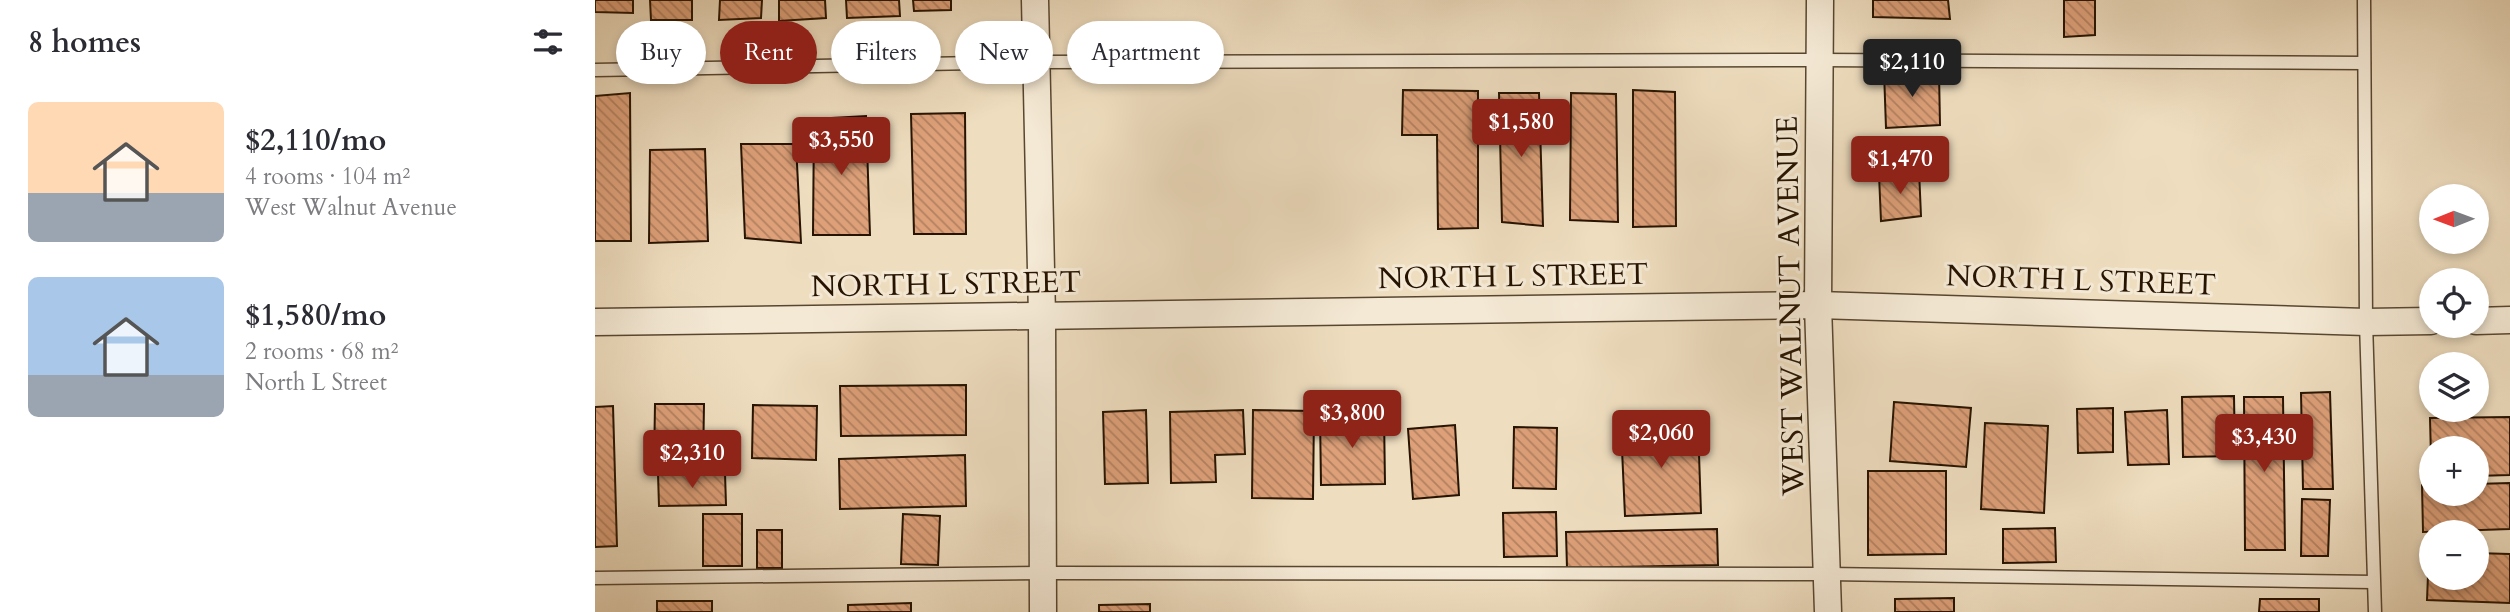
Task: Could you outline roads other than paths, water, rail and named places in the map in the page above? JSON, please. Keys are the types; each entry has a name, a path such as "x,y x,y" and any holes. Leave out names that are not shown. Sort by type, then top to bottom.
{"street":[{"path":"1035,0 1035,21"},
{"name":"WEST WALNUT AVENUE","path":"1821,0 1818,305 1828,612"},
{"path":"1037,84 1042,316 1043,612"},
{"name":"NORTH L STREET","path":"595,323 1818,305 2366,322 2419,321"},
{"path":"2489,321 2510,320"}],"lane":[{"path":"2364,0 2366,322 2375,612"},
{"path":"1053,62 1820,60 2364,64"},
{"path":"595,70 955,63"},
{"path":"595,578 1043,573 1828,573 2374,582"}]}
